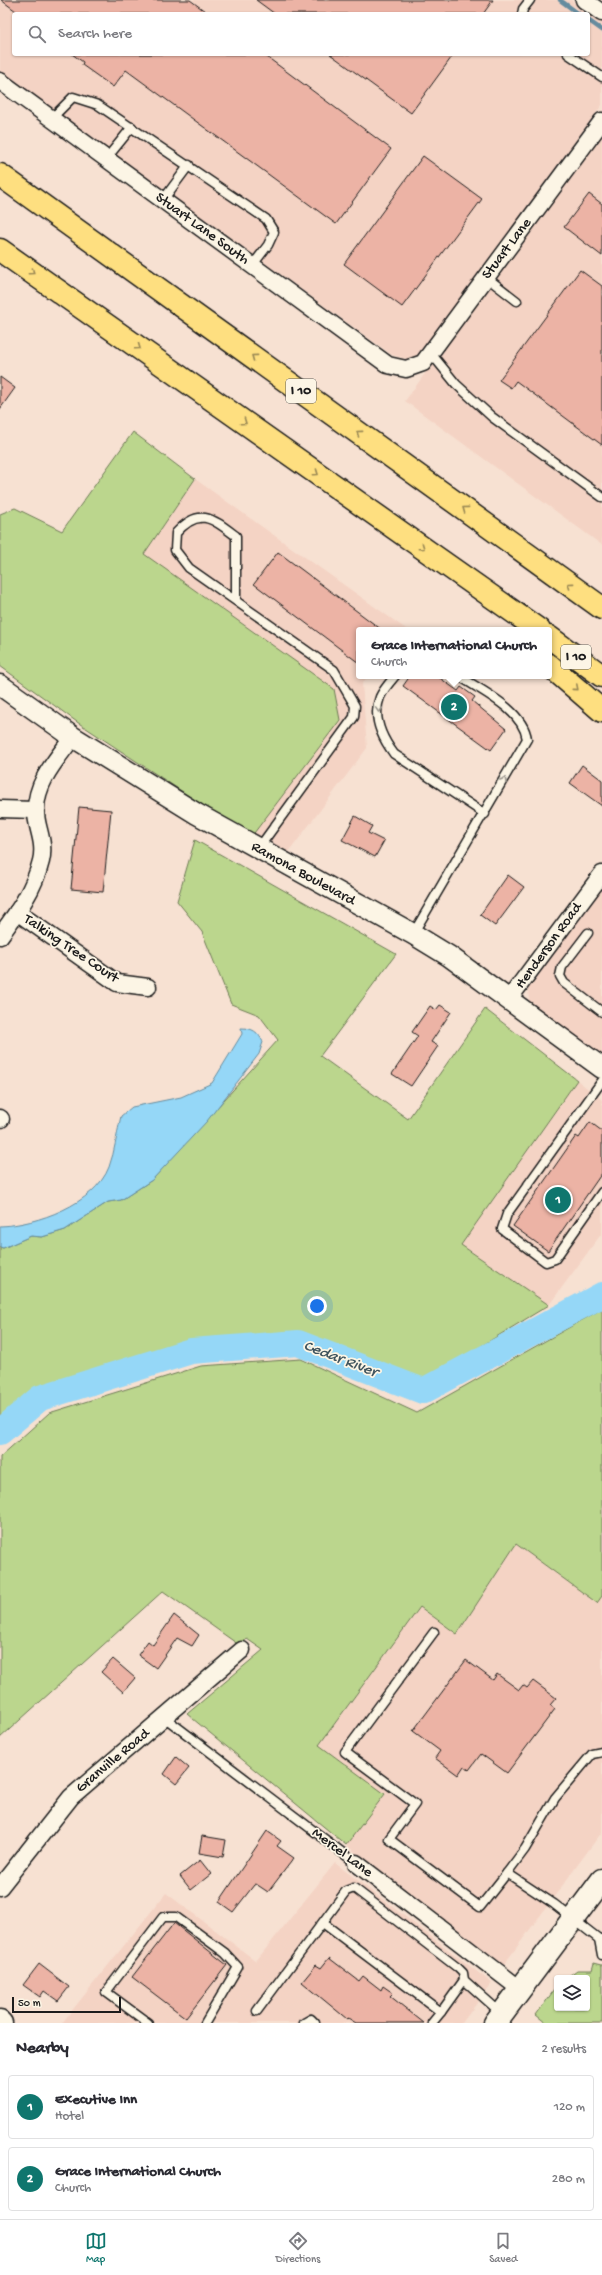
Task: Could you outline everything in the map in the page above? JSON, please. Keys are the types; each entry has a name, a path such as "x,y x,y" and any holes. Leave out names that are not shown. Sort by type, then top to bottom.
{"highway":[{"name":"I 10","path":"0,175 602,608"},
{"path":"0,250 535,627"},
{"path":"474,584 511,627"},
{"name":"I 10","path":"552,640 602,676"},
{"path":"552,668 602,711"}],"main road":[{"path":"498,2018 602,1880"}],"street":[{"path":"584,0 602,13"},
{"name":"Stuart Lane South","path":"0,81 388,365 406,369"},
{"name":"Stuart Lane","path":"406,369 423,363 602,121"},
{"name":"Ramona Boulevard","path":"0,686 73,737 197,814 258,850 413,934 449,956 602,1068"},
{"path":"0,936 34,885 42,860 42,837 35,810 45,775 73,737"},
{"path":"0,809 35,810"},
{"name":"Henderson Road","path":"509,1000 602,874"},
{"name":"Talking Tree Court","path":"17,912 117,983 148,987"},
{"name":"Granville Road","path":"0,1887 71,1797 242,1650"},
{"name":"Mercel Lane","path":"356,1863 520,1989"}],"lane":[{"path":"522,12 530,0"},
{"path":"571,56 602,77"},
{"path":"52,119 73,97 98,105 189,165 266,219 274,232 268,245 252,266"},
{"path":"106,159 132,127"},
{"path":"163,200 189,165"},
{"path":"486,278 517,301"},
{"path":"430,352 456,384 492,417 602,498"},
{"path":"236,600 236,536 212,518 196,517 186,522 176,533 175,550 189,568 334,670 355,706 354,717 258,850"},
{"path":"393,679 380,697 378,707 379,728 383,740 394,754 485,814"},
{"path":"413,934 485,814 527,739 526,728 507,708 464,679"},
{"path":"588,933 562,967 560,976 564,983 602,1012"},
{"path":"602,1082 507,1214 502,1229 546,1262 555,1259 602,1192"},
{"path":"434,1632 345,1752 415,1804 389,1839 474,1903 480,1907 525,1849 555,1798 592,1754 602,1752"},
{"name":"Mercel Lane","path":"164,1717 356,1863"},
{"path":"507,1873 574,1918 601,1939 602,1955"},
{"path":"257,2011 346,1892 354,1888 458,1968 463,1973 464,1980 498,2018"},
{"path":"148,2023 106,1992 163,1917 176,1917 225,1953 238,1967 205,2023"},
{"path":"323,1923 441,2012"},
{"path":"432,2023 464,1980"},
{"path":"304,2023 311,2019 315,2023"}],"shaded area":[{"path":"0,0 571,0 587,12 12,12 12,56 590,56 590,14 602,23 602,105 417,357 407,359 392,355 0,72"},
{"path":"602,131 602,545 405,401"},
{"path":"195,479 403,627 356,627 356,679 366,679 362,684 367,748 285,857 251,837 340,720 144,554"},
{"path":"602,887 602,1055 529,1001 528,988"},
{"path":"577,1080 602,1100 602,1233 549,1305 461,1245"},
{"path":"516,1544 597,1603 602,1596 602,1832 502,1967 346,1845 385,1794 319,1745 420,1607 457,1634"},
{"path":"335,1863 492,1983 462,2023 62,2023 166,1893 256,1961"}],"green space":[{"path":"133,432 195,479 144,554 334,689 340,720 251,837 77,722 0,666 0,514 15,508 62,531"},
{"path":"195,840 396,954 320,1056 408,1119 485,1009 577,1080 461,1245 549,1305 425,1380 300,1335 191,1343 34,1389 0,1418 0,1247 3,1248 31,1236 42,1237 65,1230 108,1202 121,1200 152,1180 278,1040 259,1015 231,1004 202,932 177,901"},
{"path":"602,1309 602,1596 597,1603 516,1544 457,1634 420,1607 319,1745 385,1794 346,1845 187,1714 263,1650 247,1639 239,1645 163,1591 0,1738 0,1457 49,1413 201,1366 301,1359 417,1413"},
{"path":"594,1963 602,1965 602,2023 546,2023 536,2015 554,1990 554,2011 590,2011 590,1975 570,1975 577,1970 592,1970"}],"water":[{"path":"241,1028 255,1031 259,1036 263,1042 259,1054 207,1121 152,1180 121,1200 108,1202 65,1230 42,1237 31,1236 3,1248 0,1247 0,1226 30,1222 47,1217 78,1202 91,1192 102,1180 109,1167 121,1116 132,1107 181,1097 212,1083 242,1034"}],"building":[{"path":"1,0 190,0 206,12 17,12"},
{"path":"256,0 493,0 484,12 272,12"},
{"path":"75,56 266,56 391,149 336,224 126,70 113,87 82,65 83,62"},
{"path":"333,56 453,56 411,113"},
{"path":"423,156 482,199 402,307 344,264"},
{"path":"589,194 602,204 602,256 564,227"},
{"path":"580,270 602,286 602,445 516,381 511,388 499,380"},
{"path":"0,377 15,388 0,409"},
{"path":"278,552 378,627 356,627 356,661 254,584"},
{"path":"408,679 441,679 458,691 461,687 475,697 472,701 506,729 491,750 403,686"},
{"path":"582,765 602,780 602,806 570,783"},
{"path":"79,807 111,810 103,892 71,889"},
{"path":"355,816 372,826 368,833 384,841 375,857 342,840"},
{"path":"508,875 524,887 495,926 480,915"},
{"path":"440,1005 451,1012 431,1042 438,1046 411,1086 392,1074 418,1036 412,1032 430,1006 436,1010"},
{"path":"590,1122 602,1131 602,1173 548,1251 513,1226 576,1136 579,1138"},
{"path":"174,1615 199,1635 192,1646 177,1638 156,1668 138,1655 148,1641 153,1645"},
{"path":"113,1659 135,1678 123,1692 101,1672"},
{"path":"466,1660 493,1680 497,1674 519,1690 523,1685 527,1688 533,1681 556,1698 550,1705 555,1709 507,1773 481,1754 469,1770 464,1766 458,1775 435,1758 440,1751 413,1731"},
{"path":"176,1757 189,1768 176,1784 164,1774"},
{"path":"267,1831 281,1841 277,1846 294,1858 268,1892 256,1884 254,1885 233,1912 219,1902"},
{"path":"202,1836 226,1840 223,1857 199,1853"},
{"path":"200,1860 211,1874 191,1890 180,1876"},
{"path":"174,1923 227,1965 186,2018 132,1977"},
{"path":"329,1958 359,1981 363,1976 381,1990 383,1986 393,1993 390,1996 424,2023 356,2023 348,2018 347,2019 302,1982 316,1965 321,1968"},
{"path":"39,1964 69,1987 58,2001 44,1991 40,1997 23,1985"}],"waterway":[{"path":"560,0 576,12"},
{"path":"590,21 602,30"},
{"name":"Cedar River","path":"0,1432 40,1398 191,1351 298,1343 423,1391 602,1295"}],"place":[{"name":"Grace International Church","path":"454,707"},
{"name":"Executive Inn","path":"558,1200"}]}
